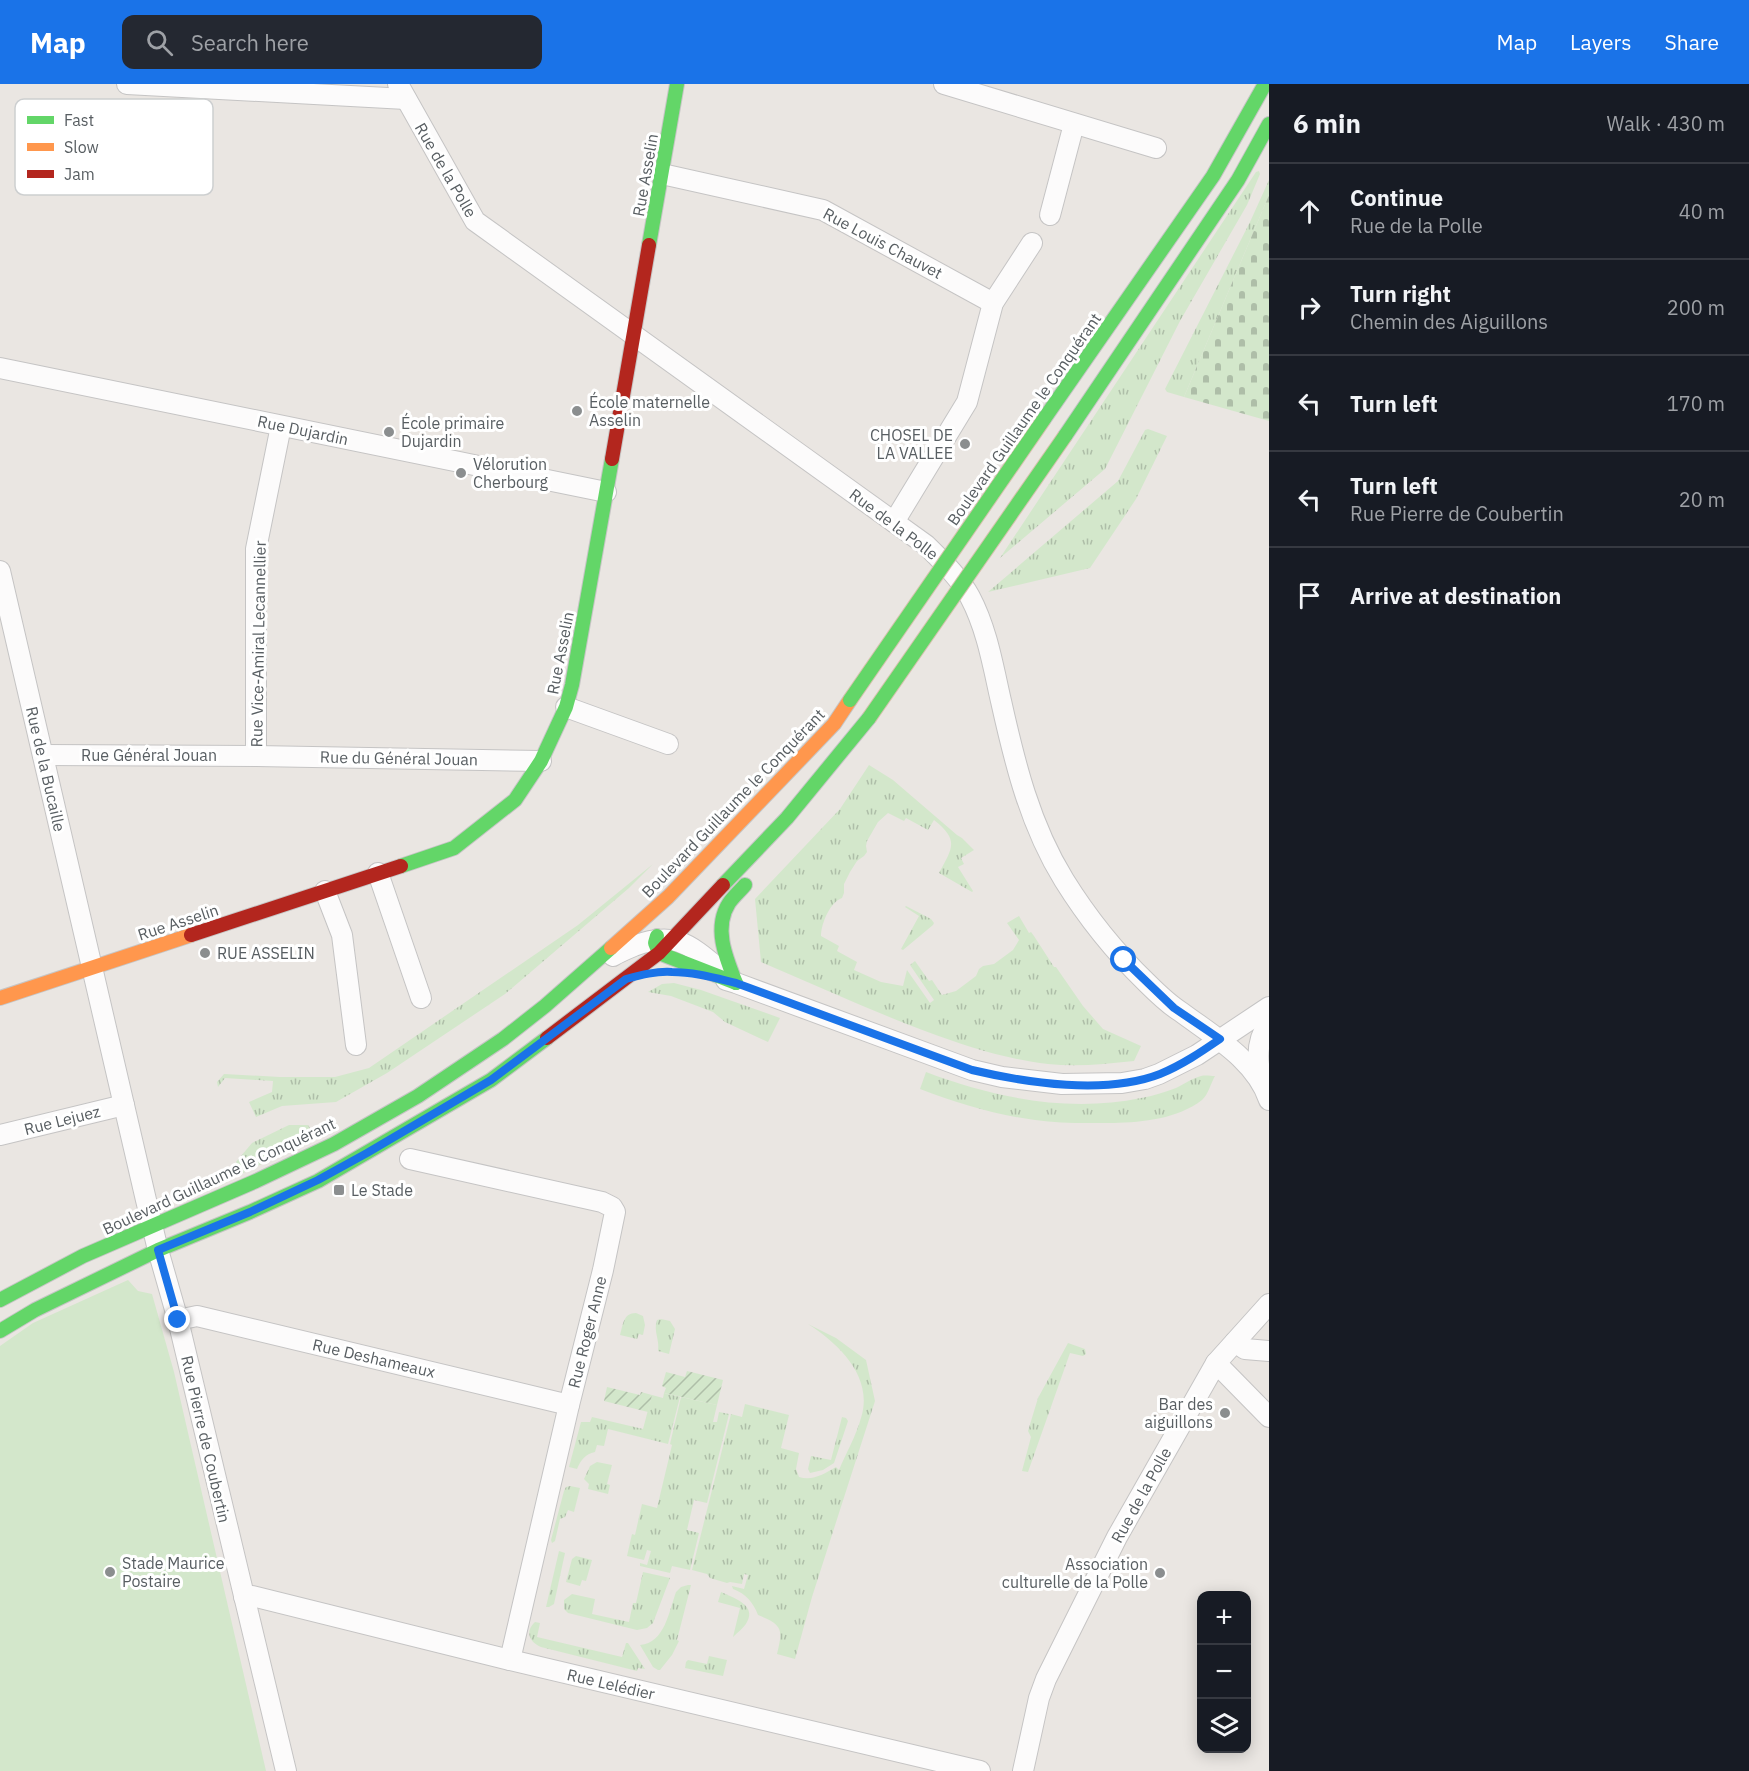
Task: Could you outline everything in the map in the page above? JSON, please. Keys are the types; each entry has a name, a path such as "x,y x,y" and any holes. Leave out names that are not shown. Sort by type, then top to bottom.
{"main road":[{"name":"Rue Asselin","path":"0,998 454,848 515,800 541,760 566,707 572,685 677,84"},
{"name":"Boulevard Guillaume le Conquérant","path":"0,1300 36,1280 152,1225 256,1181 334,1144 418,1096 502,1039 571,984 668,897 834,723 1213,176 1265,84"},
{"path":"0,1331 35,1310 158,1250 259,1208 318,1180 367,1153 491,1080 626,979 662,939 787,818 869,718 1239,180 1269,124"},
{"path":"829,788 863,738 869,718"},
{"path":"766,815 813,760 834,723"},
{"path":"736,983 724,951 722,921 729,902 758,873"},
{"path":"675,909 708,875"}],"street":[{"path":"127,84 402,91"},
{"path":"944,84 1156,148"},
{"name":"Rue de la Polle","path":"402,91 475,221 926,545 946,564 973,603 987,642 1010,744 1032,818 1049,855 1101,933 1124,960 1174,1008 1220,1039 1253,1072 1266,1092"},
{"path":"1050,215 1074,124"},
{"name":"Rue Louis Chauvet","path":"662,174 823,210 993,303"},
{"path":"894,522 966,402 993,303 1032,243"},
{"name":"Rue Dujardin","path":"0,368 606,492"},
{"name":"Rue Vice-Amiral Lecannellier","path":"256,756 256,549 281,426"},
{"name":"Rue de la Bucaille","path":"0,571 92,967"},
{"path":"566,707 668,744"},
{"name":"Rue Général Jouan","path":"43,755 256,756"},
{"name":"Rue du Général Jouan","path":"256,756 541,760"},
{"path":"378,873 421,998"},
{"path":"324,891 342,935 356,1045"},
{"path":"571,984 616,953 662,939 690,946 736,983"},
{"name":"Rue Pierre de Coubertin","path":"92,967 158,1250 178,1320 286,1771"},
{"path":"626,979 670,971 698,974 736,983 972,1070 1002,1077 1062,1084 1122,1083 1145,1079 1173,1068 1269,1007"},
{"path":"1266,1092 1259,1068 1259,1047 1269,1022"},
{"name":"Rue Lejuez","path":"0,1135 124,1105"},
{"name":"Rue Roger Anne","path":"410,1159 602,1202 612,1207 615,1212 510,1660"},
{"name":"Rue de la Polle","path":"1023,1771 1039,1698 1046,1679 1117,1537 1216,1363 1269,1304"},
{"name":"Rue Deshameaux","path":"178,1320 197,1316 569,1405"},
{"path":"1235,1342 1245,1349 1269,1351"},
{"path":"1216,1363 1269,1417"},
{"name":"Rue Lelédier","path":"244,1597 252,1596 510,1660 980,1771"}],"green space":[{"path":"1259,171 1260,174 1247,205 1180,321 1105,469 1000,558 1256,172"},
{"path":"1269,180 1269,195 1184,397 1167,392 1165,389"},
{"path":"1269,195 1269,421 1184,397"},
{"path":"1145,430 1167,436 1136,499 1090,568 988,592 1118,481"},
{"path":"869,765 893,780 974,850 961,858 964,864 958,867 973,891 939,873 948,857 951,844 942,827 934,820 928,830 906,818 904,821 888,813 878,822 867,841 867,852 850,872 844,884 842,898 827,914 821,936 839,946 837,951 857,962 854,970 881,982 903,986 907,970 930,1003 934,1000 910,965 915,961 942,995 956,991 976,976 983,966 994,964 1013,950 1019,940 1007,923 1019,916 1054,967 1103,1029 1141,1046 1134,1061 1059,1065 1016,1059 985,1051 904,1023 761,962 755,899 840,809"},
{"path":"653,864 629,888 505,994 387,1073 336,1102 282,1106 256,1117 249,1102 272,1092 273,1081 225,1078 218,1087 217,1082 224,1074 335,1077 369,1068 578,925"},
{"path":"906,906 931,919 934,923 903,950 901,949 919,916"},
{"path":"674,983 701,990 780,1018 768,1042 725,1022 713,1012 671,996 648,992 662,984"},
{"path":"926,1072 1005,1096 1087,1104 1159,1094 1198,1077 1215,1076 1202,1100 1171,1115 1137,1122 1074,1123 1020,1118 948,1099 920,1089"},
{"path":"289,1125 308,1125 316,1138 241,1174 236,1162 252,1143"},
{"name":"Stade Maurice Postaire","path":"128,1280 138,1291 152,1294 174,1372 266,1771 0,1771 0,1346 33,1323"},
{"path":"636,1313 643,1316 645,1325 643,1335 639,1334 637,1339 620,1335 626,1317"},
{"path":"657,1320 670,1321 675,1329 669,1354 658,1351 656,1324"},
{"path":"808,1324 836,1338 866,1360 875,1401 812,1597 795,1659 777,1654 780,1633 777,1625 758,1615 748,1599 733,1589 732,1586 744,1589 748,1575 744,1574 742,1584 727,1583 692,1570 731,1414 742,1417 745,1404 789,1415 781,1448 799,1453 796,1469 799,1477 814,1477 836,1467 839,1470 861,1418 864,1403 863,1389 851,1363 842,1352"},
{"path":"1068,1343 1085,1349 1086,1354 1083,1356 1070,1353 1028,1472 1022,1471 1031,1437 1028,1431 1038,1398"},
{"path":"687,1371 723,1380 717,1405 664,1393 666,1388 662,1386 666,1372 685,1377"},
{"path":"607,1387 640,1395 641,1392 652,1395 648,1412 604,1401"},
{"path":"664,1393 680,1397 668,1444 608,1429 604,1446 597,1445 595,1452 584,1458 577,1469 569,1467 581,1422 590,1422 592,1417 643,1429 652,1395 663,1398"},
{"path":"681,1397 717,1405 713,1422 717,1422 719,1412 729,1414 707,1503 694,1500 687,1530 699,1533 690,1570 672,1566 670,1573 640,1566 640,1563 647,1565 651,1551 647,1550 644,1560 627,1556 632,1534 635,1535 642,1504 657,1508"},
{"path":"842,1417 848,1421 834,1463 823,1470 810,1473 808,1469 811,1456 831,1460"},
{"path":"597,1462 612,1465 607,1484 610,1485 608,1494 588,1489 589,1484 584,1479 590,1466"},
{"path":"570,1486 580,1488 574,1512 568,1510 565,1517 560,1519 555,1541 552,1543 564,1491"},
{"path":"559,1551 565,1553 554,1604 546,1607"},
{"path":"576,1556 592,1560 586,1581 582,1580 580,1586 566,1582 572,1559"},
{"path":"643,1572 670,1578 653,1623 647,1628 637,1630 568,1613 564,1609 564,1600 572,1594 595,1599 592,1614 629,1622"},
{"path":"691,1585 677,1640 679,1641 672,1655 658,1670 653,1667 640,1645 655,1639 661,1632 676,1592"},
{"path":"721,1592 742,1602 749,1611 746,1624 733,1637 740,1608 718,1602"},
{"path":"535,1622 540,1623 537,1637 622,1657 626,1643 628,1643 645,1669 638,1668 637,1671 541,1647 531,1639 529,1633"},
{"path":"709,1656 727,1660 723,1676 685,1668 688,1660 707,1664"}],"traffic: fast":[{"path":"649,245 677,84"},
{"path":"1044,419 1213,176 1265,84"},
{"path":"1065,436 1238,180 1269,124"},
{"path":"850,700 1044,419"},
{"path":"869,718 1065,436"},
{"path":"401,866 454,848 515,800 541,761 566,707 572,685 612,459"},
{"path":"723,885 787,818 869,718"},
{"path":"736,983 723,943 722,923 729,903 745,885"},
{"path":"657,936 655,943 659,953 736,983"},
{"path":"0,1300 83,1256 256,1181 334,1144 418,1096 503,1039 545,1006 611,948"},
{"path":"0,1331 35,1310 158,1250 318,1181 491,1080 547,1038"}],"traffic: slow":[{"path":"611,948 668,897 834,724 850,700"},
{"path":"0,998 191,935"}],"traffic: jam":[{"path":"612,459 649,245"},
{"path":"191,935 401,866"},
{"path":"547,1038 659,953 723,885"}],"place":[{"name":"École maternelle Asselin","path":"577,411"},
{"name":"École primaire Dujardin","path":"389,432"},
{"name":"CHOSEL DE LA VALLEE","path":"965,444"},
{"name":"Vélorution Cherbourg","path":"461,473"},
{"name":"RUE ASSELIN","path":"205,953"},
{"name":"Le Stade","path":"339,1190"},
{"name":"Bar des aiguillons","path":"1225,1413"},
{"name":"Stade Maurice Postaire","path":"110,1572"},
{"name":"Association culturelle de la Polle","path":"1160,1573"}],"route":[{"path":"178,1320 158,1250 250,1212 318,1180 367,1153 491,1080 626,979 670,971 698,974 736,983 972,1070 1002,1077 1062,1084 1122,1083 1145,1079 1173,1068 1220,1039 1174,1008 1124,960"}]}
